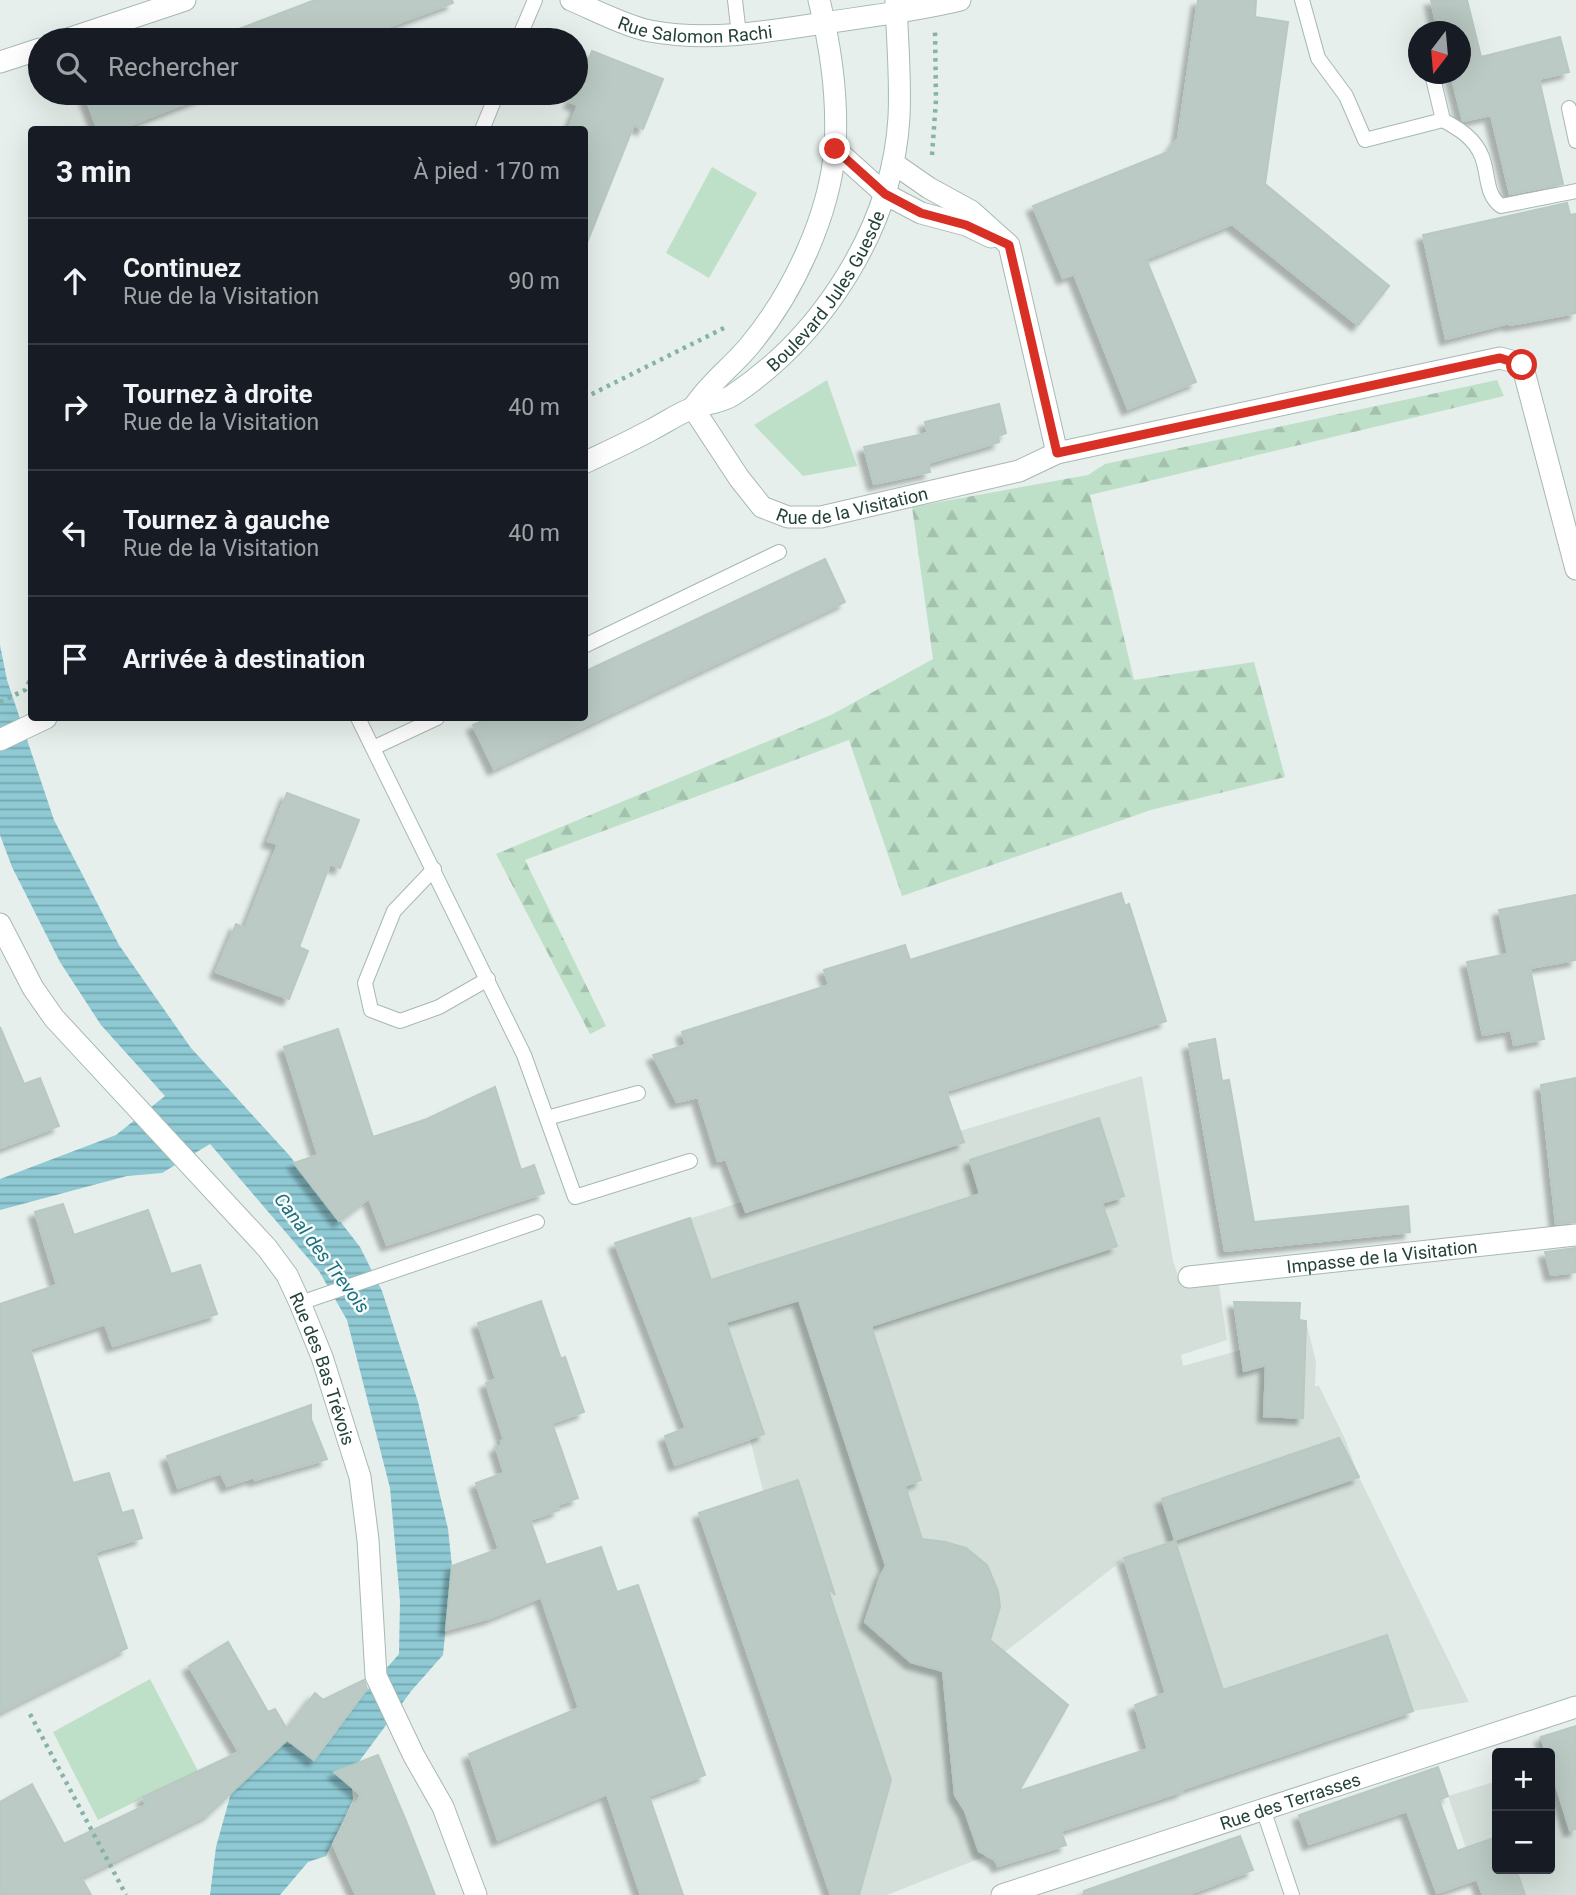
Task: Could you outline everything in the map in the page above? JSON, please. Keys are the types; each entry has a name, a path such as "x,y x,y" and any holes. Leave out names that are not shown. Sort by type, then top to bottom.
{"street":[{"path":"101,28 185,0"},
{"name":"Rue Salomon Rachi","path":"570,0 646,30 686,37 739,35 825,23 896,6 932,7 960,0"},
{"name":"Boulevard Jules Guesde","path":"693,408 706,388 749,346 785,294 815,232 825,202 835,149 836,96 819,0"},
{"name":"Boulevard Jules Guesde","path":"588,461 693,408 717,403 731,396 767,370 804,335 832,299 845,278 885,194 893,163 899,116 896,6"},
{"path":"0,62 28,53"},
{"path":"835,149 885,194 921,213 966,225 1009,245"},
{"path":"893,163 971,211 1009,245 1057,453"},
{"name":"Rue de la Visitation","path":"693,408 739,478 762,507 788,517 821,517 1019,471 1057,453 1500,358 1522,365 1576,569"},
{"path":"0,740 38,721"},
{"name":"Rue des Bas Trévois","path":"0,924 33,988 54,1018 267,1248 287,1275 322,1357 360,1477 368,1540 376,1676 443,1807 476,1895"},
{"name":"Impasse de la Visitation","path":"1189,1277 1576,1235"},
{"name":"Rue des Terrasses","path":"1002,1895 1576,1707"}],"lane":[{"path":"523,28 535,0"},
{"path":"735,0 739,35"},
{"path":"1302,0 1318,58 1346,96 1365,141 1443,120"},
{"path":"1434,84 1443,120 1467,135 1482,155 1493,200 1502,206 1576,191"},
{"path":"484,126 492,105"},
{"path":"1569,108 1576,141"},
{"path":"588,644 779,552"},
{"path":"360,721 524,1055 575,1198 690,1161"},
{"path":"373,748 431,721"},
{"path":"434,869 394,911 365,983 371,1010 400,1021 439,1007 488,979"},
{"path":"547,1118 638,1093"},
{"path":"300,1303 537,1222"},
{"path":"1263,1810 1292,1895"}],"path":[{"path":"929,187 936,100 932,7"},
{"path":"588,396 733,323"},
{"path":"0,702 25,690 28,684"},
{"path":"30,1714 126,1895"}],"shaded area":[{"path":"1142,1076 1173,1261 1181,1284 1218,1278 1227,1340 1181,1355 1183,1366 1241,1350 1234,1306 1300,1303 1299,1320 1306,1321 1316,1362 1315,1386 1319,1386 1345,1439 1359,1477 1469,1702 1413,1711 1191,1786 1168,1709 1164,1686 1124,1559 1005,1652 1068,1705 1051,1736 1031,1754 991,1854 887,1895 831,1895 699,1513 763,1491 750,1439 697,1457 615,1243 960,1131"},
{"path":"1576,1726 1576,1895 1482,1895 1448,1796 1492,1783 1492,1874 1555,1874 1555,1748 1541,1748 1538,1738"}],"green space":[{"path":"712,167 757,193 709,278 666,253"},
{"path":"827,380 857,466 803,476 754,425"},
{"path":"1497,380 1504,396 1090,495 1134,680 1254,662 1285,777 1151,810 902,896 849,740 525,860 606,1026 590,1034 496,854 831,715 933,659 912,507 1088,475 1105,464"},
{"path":"150,1679 198,1771 98,1820 53,1732"}],"water":[{"name":"Canal des Trevois","path":"0,645 7,680 54,820 119,945 191,1048 289,1155 360,1247 382,1291 418,1402 448,1529 452,1566 443,1655 412,1690 358,1763 352,1787 353,1800 326,1856 308,1862 280,1895 210,1895 216,1847 231,1793 287,1740 315,1760 357,1702 399,1654 400,1601 390,1488 347,1320 319,1271 210,1144 162,1173 127,1176 0,1210 0,1179 116,1135 165,1096 101,1025 60,962 12,867 0,835"}],"building":[{"path":"315,0 452,0 453,3 385,28 241,28"},
{"path":"1198,0 1256,0 1255,17 1288,22 1265,184 1389,286 1358,325 1232,224 1146,259 1196,382 1128,409 1074,274 1063,278 1033,206 1168,152 1178,138"},
{"path":"1431,0 1467,0 1481,57 1560,37 1569,72 1539,79 1563,184 1510,194 1491,115 1463,121 1454,84 1471,84 1471,21 1436,21"},
{"path":"592,51 663,79 643,129 634,125 588,240 588,126 570,126 578,105 588,105 588,62"},
{"path":"89,105 181,105 127,126 96,126"},
{"path":"1567,203 1570,215 1576,214 1576,313 1510,325 1509,323 1446,339 1423,235"},
{"path":"999,404 1006,433 998,436 999,442 928,463 930,472 874,484 864,447 928,433 925,422"},
{"path":"825,559 845,602 494,769 473,725 482,721 588,721 588,670"},
{"path":"287,793 359,820 340,868 330,864 299,947 308,951 289,999 216,972 236,924 245,928 278,844 268,841"},
{"path":"1121,893 1125,906 1129,904 1166,1021 946,1091 964,1142 746,1212 726,1159 718,1161 698,1097 677,1102 653,1055 686,1045 682,1032 829,985 824,970 905,945 910,960"},
{"path":"1576,895 1576,960 1530,968 1544,1039 1514,1045 1511,1030 1483,1035 1467,962 1508,954 1499,910"},
{"path":"0,1027 24,1084 40,1078 59,1126 0,1148"},
{"path":"338,1029 373,1137 427,1119 495,1087 521,1170 534,1165 544,1193 387,1245 369,1198 339,1221 294,1163 318,1155 284,1047"},
{"path":"1215,1039 1222,1081 1229,1080 1254,1222 1408,1206 1410,1232 1225,1251 1189,1044"},
{"path":"1576,1078 1576,1222 1556,1224 1541,1085"},
{"path":"1099,1118 1124,1196 1102,1203 1117,1246 871,1326 921,1480 905,1486 922,1539 966,1548 987,1565 998,1591 1000,1607 990,1640 1068,1705 1019,1791 1148,1749 1135,1705 1166,1693 1124,1558 1175,1541 1223,1690 1387,1635 1413,1711 1061,1831 1066,1845 998,1866 995,1860 979,1851 965,1811 955,1795 943,1671 911,1662 865,1622 886,1566 799,1300 726,1322 764,1434 675,1465 665,1436 686,1428 615,1243 690,1218 711,1280 980,1194 970,1160"},
{"path":"63,1204 74,1235 148,1210 171,1274 200,1265 217,1314 113,1346 105,1324 30,1349 73,1483 109,1473 122,1513 133,1510 142,1538 95,1552 127,1648 0,1712 0,1304 57,1285 35,1212"},
{"path":"1576,1248 1576,1272 1551,1275 1545,1252"},
{"path":"541,1301 561,1359 565,1357 584,1412 552,1423 578,1498 557,1505 559,1510 530,1520 546,1565 601,1547 617,1592 638,1585 705,1775 649,1796 683,1895 641,1895 607,1794 498,1840 469,1754 579,1708 541,1597 490,1618 446,1630 452,1566 499,1549 476,1483 504,1473 496,1447 502,1445 501,1441 504,1440 486,1383 496,1379 478,1323"},
{"path":"1234,1302 1300,1303 1299,1320 1306,1321 1303,1418 1264,1416 1266,1365 1244,1371"},
{"path":"311,1405 311,1419 327,1459 227,1486 221,1473 178,1488 167,1456"},
{"path":"1339,1438 1359,1477 1175,1540 1162,1499"},
{"path":"798,1480 835,1595 827,1587 891,1780 859,1895 831,1895 699,1513"},
{"path":"228,1642 268,1712 275,1709 287,1729 315,1693 323,1700 364,1680 367,1689 314,1760 287,1740 209,1814 81,1877 91,1895 0,1895 0,1802 32,1784 64,1844 146,1805 143,1797 239,1752 189,1666"},
{"path":"1576,1726 1576,1829 1570,1830 1555,1782 1555,1748 1544,1748 1541,1737"},
{"path":"378,1755 435,1895 356,1895 333,1844 361,1795 334,1772"},
{"path":"1438,1767 1448,1796 1439,1800 1457,1851 1492,1839 1492,1874 1518,1874 1525,1895 1483,1895 1477,1879 1437,1893 1407,1811 1309,1844 1299,1815"},
{"path":"1240,1836 1253,1870 1187,1895 1084,1895 1084,1891"}],"route":[{"path":"835,149 885,194 921,213 966,225 1009,245 1057,453 1500,358 1522,365"}]}
